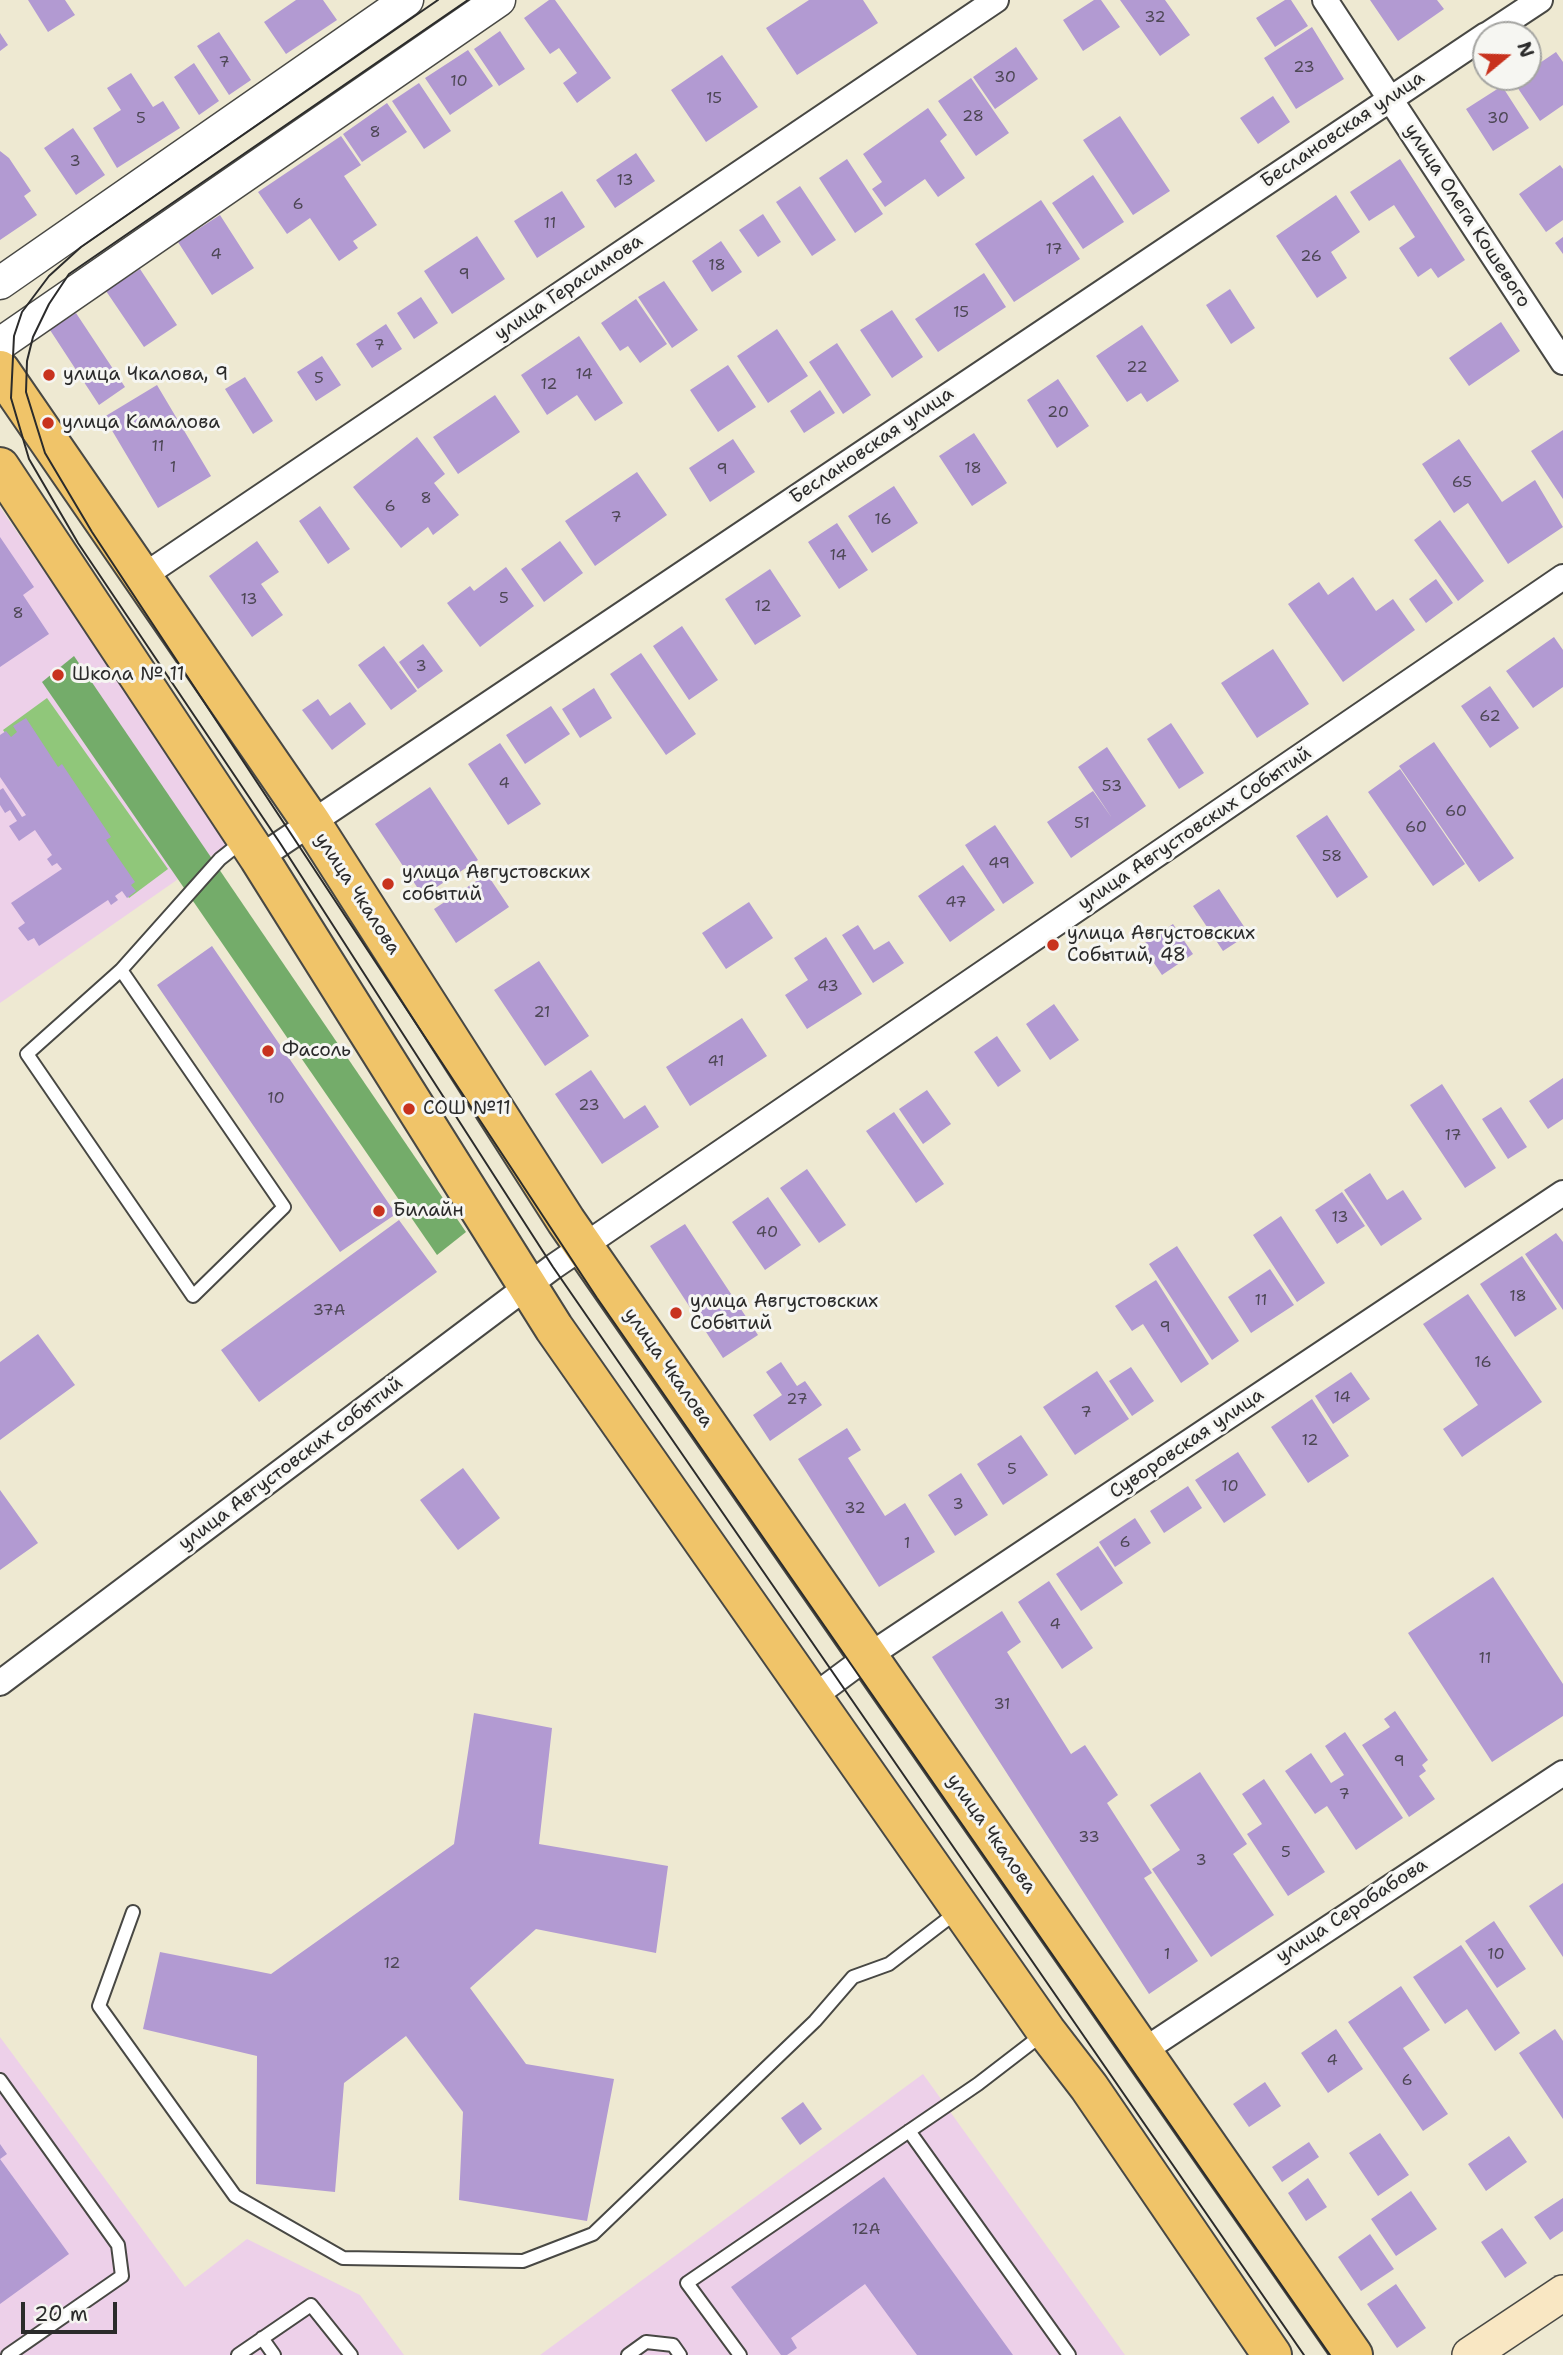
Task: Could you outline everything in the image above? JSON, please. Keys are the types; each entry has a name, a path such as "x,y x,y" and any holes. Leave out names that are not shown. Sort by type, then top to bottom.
{"main road":[{"name":"улица Чкалова","path":"0,370 311,822 584,1247 1353,2355"},
{"path":"0,467 252,849 526,1287 1046,2031 1089,2087 1272,2355"},
{"path":"1470,2355 1563,2293"}],"street":[{"path":"0,284 407,0"},
{"path":"0,344 499,0"},
{"name":"улица Герасимова","path":"142,577 996,0"},
{"name":"улица Олега Кошевого","path":"1325,0 1563,362"},
{"name":"Беслановская улица","path":"1508,21 1540,0"},
{"name":"Беслановская улица","path":"252,849 311,822 1472,44"},
{"name":"улица Августовских Событий","path":"584,1247 1563,577"},
{"name":"Суворовская улица","path":"813,1697 867,1657 1563,1193"},
{"name":"улица Августовских событий","path":"0,1683 526,1287 584,1247"},
{"name":"улица Серобабова","path":"1143,2052 1563,1773"}],"lane":[{"path":"121,970 284,1207 192,1296 27,1054 121,970 220,859 252,849"},
{"path":"133,1912 99,2006 235,2196 344,2258 523,2261 593,2234 815,2021 853,1977 888,1964 961,1909"},
{"path":"740,2355 687,2283 978,2084 1046,2031"},
{"path":"0,2080 118,2245 122,2276 8,2355"},
{"path":"909,2131 1069,2355"},
{"path":"238,2355 311,2305 351,2355"},
{"path":"262,2338 274,2355"},
{"path":"628,2355 646,2342 673,2345 680,2355"}],"shaded area":[{"name":"Школа № 11","path":"0,507 230,843 0,1003"},
{"path":"0,2037 185,2287 247,2239 360,2295 404,2355 0,2355"},
{"path":"923,2074 1125,2355 540,2355"}],"green space":[{"path":"74,656 466,1232 437,1255 42,682"},
{"path":"47,698 168,869 129,898 3,730"}],"building":[{"path":"28,0 65,0 75,15 48,32"},
{"path":"296,0 323,0 337,20 286,54 264,22"},
{"path":"549,0 555,0 611,78 577,103 563,83 577,73 559,48 550,54 524,18"},
{"path":"809,0 863,0 878,23 797,75 766,28"},
{"path":"1094,0 1101,0 1120,27 1083,51 1063,20"},
{"path":"1120,0 1165,0 1190,35 1160,56"},
{"path":"1285,0 1291,0 1308,26 1275,47 1256,18"},
{"path":"1370,0 1437,0 1444,9 1398,41"},
{"path":"1312,27 1344,79 1296,109 1264,58"},
{"path":"500,31 525,69 499,86 474,49"},
{"path":"219,32 251,80 229,95 197,46"},
{"path":"0,33 8,45 0,51"},
{"path":"1016,47 1038,79 995,109 973,77"},
{"path":"468,50 493,86 450,115 425,78"},
{"path":"1556,52 1563,62 1563,105 1540,121 1520,91 1542,91 1542,62"},
{"path":"722,55 758,107 706,142 671,90"},
{"path":"194,63 219,101 199,115 174,77"},
{"path":"131,73 153,107 163,101 180,128 117,168 93,128 121,110 107,88"},
{"path":"971,78 1009,133 976,156 938,101"},
{"path":"419,83 451,131 424,149 392,101"},
{"path":"1494,91 1505,91 1529,128 1493,151 1466,109"},
{"path":"1273,96 1290,122 1258,144 1240,118"},
{"path":"387,103 407,132 362,162 343,134"},
{"path":"928,108 947,135 940,141 965,178 938,197 925,179 885,207 872,189 882,182 863,154"},
{"path":"1120,116 1170,191 1133,215 1083,140"},
{"path":"73,128 105,175 76,195 44,148"},
{"path":"341,136 361,165 344,176 377,225 353,241 358,248 339,261 310,218 287,234 258,192"},
{"path":"0,151 9,158 31,191 24,196 37,215 0,240"},
{"path":"636,153 655,181 615,208 596,180"},
{"path":"847,159 883,214 855,233 819,178"},
{"path":"1400,159 1465,260 1438,278 1431,268 1418,277 1399,248 1415,237 1394,205 1369,221 1350,192"},
{"path":"1560,165 1563,169 1563,220 1546,232 1519,194"},
{"path":"1093,175 1124,222 1083,249 1052,203"},
{"path":"800,186 836,240 812,256 776,202"},
{"path":"562,191 585,227 537,258 514,221"},
{"path":"1336,195 1360,232 1331,252 1347,278 1317,298 1276,236"},
{"path":"1041,200 1080,259 1014,302 975,244"},
{"path":"763,214 781,242 758,257 739,230"},
{"path":"220,215 254,268 212,295 178,242"},
{"path":"477,236 505,279 452,314 424,271"},
{"path":"1563,237 1563,254 1555,243"},
{"path":"721,241 742,272 712,292 692,261"},
{"path":"140,269 177,325 144,347 106,291"},
{"path":"984,273 1006,307 938,352 915,319"},
{"path":"664,281 698,330 672,348 638,297"},
{"path":"1230,289 1255,328 1231,344 1206,305"},
{"path":"421,297 438,323 414,339 397,313"},
{"path":"636,299 667,344 640,363 628,346 620,351 601,323"},
{"path":"892,310 923,357 892,378 860,330"},
{"path":"76,313 125,387 99,405 50,330"},
{"path":"1501,322 1520,351 1469,386 1449,358"},
{"path":"386,324 402,349 372,368 356,344"},
{"path":"1142,325 1179,381 1147,402 1141,393 1127,402 1096,356"},
{"path":"777,329 808,376 768,403 737,356"},
{"path":"579,336 623,403 595,421 577,395 547,415 521,375"},
{"path":"837,343 871,395 843,414 809,362"},
{"path":"322,356 341,385 316,401 297,372"},
{"path":"728,365 756,407 718,432 690,390"},
{"path":"245,377 273,421 253,434 225,389"},
{"path":"1058,379 1089,426 1057,448 1027,400"},
{"path":"157,385 211,476 158,508 104,417"},
{"path":"820,390 835,413 804,433 790,411"},
{"path":"495,395 520,432 458,474 433,437"},
{"path":"1563,430 1563,499 1531,451"},
{"path":"974,433 1007,483 972,506 939,456"},
{"path":"417,437 445,474 434,483 459,515 433,535 428,527 401,548 353,487"},
{"path":"733,439 755,472 710,502 689,468"},
{"path":"1459,439 1502,502 1535,480 1563,527 1508,564 1468,503 1454,513 1422,464"},
{"path":"637,472 667,515 595,566 565,521"},
{"path":"894,486 918,523 872,553 848,516"},
{"path":"320,506 350,549 328,564 299,521"},
{"path":"1440,520 1484,581 1458,601 1414,540"},
{"path":"837,523 868,570 839,589 808,542"},
{"path":"0,537 34,587 23,595 49,634 0,667"},
{"path":"257,541 279,572 261,584 283,615 252,637 209,576"},
{"path":"560,541 583,573 544,602 521,569"},
{"path":"506,567 534,606 480,647 447,603 470,586 474,591"},
{"path":"770,569 801,616 755,645 725,599"},
{"path":"1353,577 1376,611 1393,599 1415,630 1343,682 1288,604 1319,582 1328,595"},
{"path":"1436,579 1453,603 1426,623 1409,599"},
{"path":"682,626 718,680 689,700 653,646"},
{"path":"1554,637 1563,650 1563,687 1533,708 1506,671"},
{"path":"423,644 443,671 418,689 399,662"},
{"path":"384,646 417,691 391,710 358,665"},
{"path":"1273,649 1309,704 1257,738 1221,683"},
{"path":"641,653 696,734 666,755 610,674"},
{"path":"1490,686 1519,728 1490,748 1461,706"},
{"path":"594,688 612,718 580,738 562,709"},
{"path":"318,699 330,716 350,702 366,724 332,750 302,710"},
{"path":"551,706 570,734 525,764 506,735"},
{"path":"26,718 58,767 62,764 111,837 106,840 135,882 131,885 136,891 127,898 122,891 115,896 118,900 111,905 108,900 39,946 34,938 28,941 18,928 25,923 11,903 62,869 57,863 52,866 47,859 52,855 35,830 19,841 9,826 17,821 10,810 5,813 0,805 0,790 3,788 22,817 26,815 0,777 0,735 6,731 11,737 17,732 13,726"},
{"path":"1171,723 1204,773 1179,789 1147,739"},
{"path":"1434,742 1514,858 1479,882 1399,766"},
{"path":"500,743 541,804 508,825 468,764"},
{"path":"1107,747 1146,806 1071,858 1047,822 1093,791 1112,818 1078,767"},
{"path":"1400,769 1465,864 1433,886 1368,792"},
{"path":"430,787 478,860 423,896 375,824"},
{"path":"1327,815 1368,877 1337,898 1296,836"},
{"path":"995,825 1034,883 1003,904 965,845"},
{"path":"963,865 995,910 950,942 918,896"},
{"path":"487,874 509,907 456,943 434,909"},
{"path":"1219,889 1249,934 1223,951 1193,906"},
{"path":"749,902 773,938 726,969 702,933"},
{"path":"1173,924 1193,954 1162,975 1142,945"},
{"path":"858,925 874,950 889,941 904,963 873,983 842,935"},
{"path":"826,937 862,994 807,1029 785,995 808,980 794,958"},
{"path":"212,946 396,1214 340,1252 157,985"},
{"path":"539,961 589,1036 545,1066 494,990"},
{"path":"1054,1004 1079,1040 1050,1060 1026,1024"},
{"path":"742,1018 767,1056 690,1106 666,1067"},
{"path":"997,1036 1021,1071 998,1087 974,1052"},
{"path":"591,1070 624,1119 645,1105 659,1127 602,1164 555,1094"},
{"path":"1563,1078 1563,1119 1548,1129 1529,1101"},
{"path":"1442,1084 1496,1168 1465,1188 1410,1105"},
{"path":"927,1090 951,1124 923,1144 899,1109"},
{"path":"1501,1107 1527,1147 1508,1159 1482,1119"},
{"path":"894,1112 944,1184 916,1203 866,1131"},
{"path":"807,1169 846,1225 819,1243 780,1188"},
{"path":"1370,1173 1387,1200 1403,1190 1422,1219 1381,1246 1344,1190"},
{"path":"1342,1192 1365,1226 1337,1244 1315,1210"},
{"path":"768,1197 801,1245 765,1270 732,1222"},
{"path":"1281,1216 1325,1283 1297,1302 1253,1235"},
{"path":"399,1220 437,1272 259,1402 221,1350"},
{"path":"685,1224 758,1335 723,1358 650,1246"},
{"path":"1556,1233 1563,1242 1563,1310 1525,1254"},
{"path":"1177,1246 1239,1341 1212,1360 1149,1264"},
{"path":"1522,1256 1557,1309 1515,1337 1480,1284"},
{"path":"1270,1269 1294,1305 1251,1333 1228,1297"},
{"path":"1156,1280 1209,1364 1181,1383 1143,1324 1132,1331 1115,1306"},
{"path":"1468,1294 1542,1402 1462,1457 1443,1429 1478,1405 1423,1324"},
{"path":"38,1334 75,1385 0,1440 0,1362"},
{"path":"781,1362 797,1386 805,1381 822,1405 770,1441 753,1415 782,1395 766,1372"},
{"path":"1131,1367 1154,1401 1132,1416 1109,1381"},
{"path":"1097,1371 1129,1419 1075,1455 1043,1407"},
{"path":"1351,1372 1370,1399 1333,1424 1315,1396"},
{"path":"1312,1399 1349,1456 1308,1483 1271,1427"},
{"path":"847,1428 861,1450 848,1458 885,1516 905,1503 935,1552 879,1587 798,1459"},
{"path":"1021,1435 1048,1475 1003,1505 977,1464"},
{"path":"1238,1452 1266,1495 1224,1523 1195,1480"},
{"path":"463,1468 500,1518 458,1550 420,1500"},
{"path":"961,1473 988,1515 955,1536 928,1495"},
{"path":"1188,1486 1202,1508 1164,1533 1150,1511"},
{"path":"0,1490 38,1543 0,1570"},
{"path":"1135,1518 1151,1543 1115,1567 1099,1542"},
{"path":"1098,1546 1123,1583 1081,1611 1056,1574"},
{"path":"1493,1577 1563,1684 1563,1716 1492,1762 1408,1633"},
{"path":"1049,1581 1093,1648 1062,1669 1018,1602"},
{"path":"1002,1611 1021,1642 1007,1652 1071,1754 1085,1745 1118,1795 1107,1803 1152,1873 1144,1878 1198,1961 1149,1994 932,1657"},
{"path":"1395,1711 1428,1760 1422,1765 1426,1771 1419,1776 1435,1799 1409,1817 1362,1745 1390,1727 1384,1719"},
{"path":"474,1713 552,1728 539,1844 668,1866 656,1953 536,1929 470,1988 526,2064 614,2079 587,2221 459,2200 463,2112 406,2036 344,2083 335,2192 256,2184 257,2056 143,2029 160,1952 271,1974 454,1844"},
{"path":"1345,1732 1403,1818 1356,1850 1327,1806 1315,1814 1285,1771 1311,1753 1331,1783 1344,1775 1325,1746"},
{"path":"1200,1772 1247,1844 1233,1854 1274,1915 1211,1957 1152,1869 1180,1850 1150,1805"},
{"path":"1264,1779 1325,1872 1288,1896 1247,1834 1262,1824 1242,1794"},
{"path":"1563,1883 1563,1957 1529,1906"},
{"path":"1494,1921 1526,1969 1497,1988 1465,1941"},
{"path":"1461,1945 1520,2033 1495,2051 1467,2009 1445,2024 1413,1977"},
{"path":"1401,1986 1430,2030 1403,2048 1448,2114 1423,2131 1348,2022"},
{"path":"1336,2029 1363,2069 1328,2093 1301,2053"},
{"path":"1555,2029 1563,2041 1563,2119 1519,2053"},
{"path":"1265,2082 1281,2106 1249,2127 1233,2104"},
{"path":"803,2102 822,2129 800,2145 781,2118"},
{"path":"1380,2133 1409,2175 1378,2196 1349,2153"},
{"path":"1509,2136 1527,2162 1486,2191 1468,2164"},
{"path":"1309,2142 1319,2157 1282,2182 1272,2167"},
{"path":"0,2144 7,2154 0,2159"},
{"path":"0,2159 69,2254 0,2304"},
{"path":"884,2177 1013,2355 917,2355 865,2284 791,2338 797,2348 787,2355 781,2355 731,2287"},
{"path":"1308,2178 1327,2207 1306,2221 1288,2193"},
{"path":"1411,2191 1437,2229 1396,2256 1371,2219"},
{"path":"1563,2198 1563,2231 1550,2240 1534,2217"},
{"path":"1502,2228 1527,2263 1505,2278 1481,2242"},
{"path":"1370,2234 1394,2269 1361,2291 1338,2257"},
{"path":"1396,2284 1426,2328 1397,2348 1367,2304"}],"tram line":[{"path":"438,0 81,247 49,276 22,312 14,336 11,398 29,459 78,543 280,843 553,1267 1304,2355"},
{"path":"468,0 69,274 49,304 33,337 27,361 26,392 45,453 92,532 597,1298 1330,2355"}],"place":[{"name":"улица Чкалова, 9","path":"49,375"},
{"name":"улица Камалова","path":"48,423"},
{"name":"Школа № 11","path":"58,675"},
{"name":"улица Августовских событий","path":"388,884"},
{"name":"улица Августовских Событий, 48","path":"1053,945"},
{"name":"Фасоль","path":"268,1051"},
{"name":"СОШ №11","path":"409,1109"},
{"name":"Билайн","path":"379,1211"},
{"name":"улица Августовских Событий","path":"676,1313"}]}
